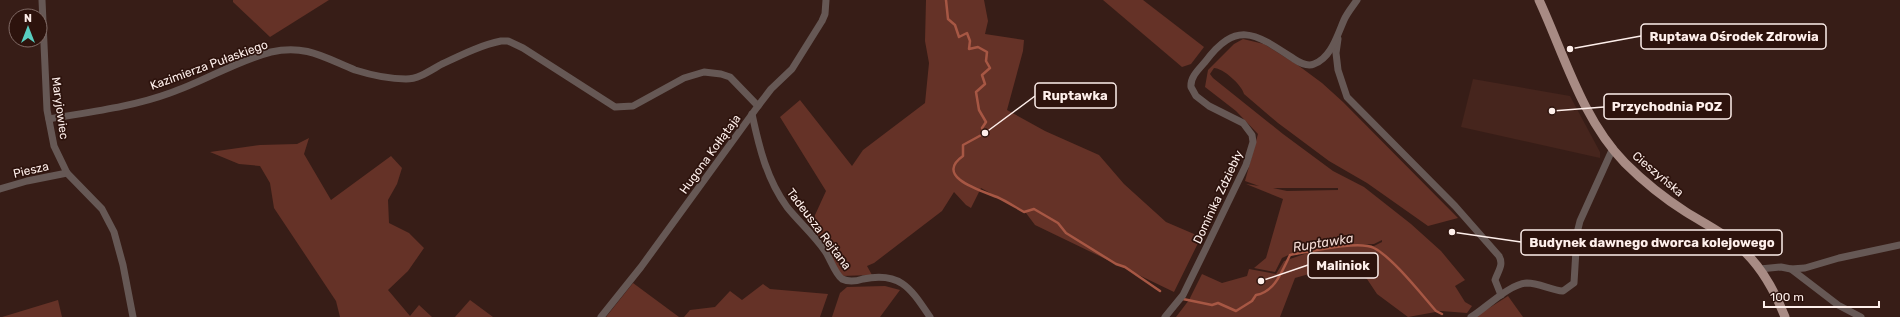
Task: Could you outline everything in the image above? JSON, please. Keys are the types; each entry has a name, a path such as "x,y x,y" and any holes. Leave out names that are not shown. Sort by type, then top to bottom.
{"main road":[{"name":"Cieszyńska","path":"1539,0 1590,115 1613,148 1624,162 1645,182 1686,212 1723,233 1746,253 1760,269 1777,297 1785,317"}],"street":[{"name":"Maryjowiec","path":"42,0 44,76 54,146 67,174 102,209 114,232 123,265 133,317"},
{"name":"Hugona Kołłątaja","path":"601,317 641,267 758,106 796,63 822,21 825,14 826,0"},
{"name":"Dominika Zdziebły","path":"1357,0 1344,19 1338,37 1336,53 1338,70 1347,97 1455,206 1499,256 1502,261 1495,280 1501,295"},
{"name":"Dominika Zdziebły","path":"1166,317 1183,295 1246,165 1253,142 1252,135 1243,123 1209,106 1196,96 1191,87 1192,78 1213,50 1230,37 1241,34 1264,39 1306,65 1314,64 1330,51 1338,37"},
{"name":"Kazimierza Pułaskiego","path":"49,119 99,110 168,94 194,85 228,68 271,52 290,49 305,50 357,70 408,79 416,77 459,56 501,41 508,41 523,48 615,107 633,106 679,80 704,72 721,74 730,77 758,106"},
{"name":"Tadeusza Rejtana","path":"752,114 763,161 775,186 787,206 824,250 839,276 847,281 881,276 895,278 907,287 930,317"},
{"path":"1472,317 1501,295 1526,283 1563,291 1574,283 1577,233 1580,221 1613,148"},
{"name":"Piesza","path":"0,189 27,181 67,174"},
{"path":"1760,269 1781,267 1791,269 1805,268 1839,258 1900,245"},
{"path":"1791,269 1838,305 1861,317"}],"shaded area":[{"path":"233,0 329,0 270,37 233,2"},
{"path":"926,0 984,0 988,21 985,34 1024,40 1023,51 1007,110 1045,131 1099,155 1124,184 1166,222 1201,237 1174,292 1035,225 1026,213 981,188 971,208 966,205 954,192 942,211 874,263 867,266 872,275 841,276 824,242 810,226 826,191 780,117 800,100 852,166 863,150 925,103 929,63 925,41"},
{"path":"1103,0 1143,0 1204,47 1191,64 1182,67"},
{"path":"1243,39 1264,44 1299,66 1322,83 1343,102 1458,218 1428,226 1367,183 1329,161 1278,123 1244,94 1240,86 1227,74 1214,68 1210,74 1283,134 1333,171 1364,187 1411,224 1441,251 1465,280 1455,286 1465,302 1472,306 1467,313 1441,311 1408,317 1377,294 1367,279 1337,266 1295,278 1280,317 1176,317 1189,300 1202,274 1222,283 1247,276 1249,269 1276,274 1284,261 1325,247 1297,251 1282,258 1275,272 1254,268 1266,258 1283,199 1246,184 1259,186 1245,181 1258,134 1236,111 1205,87 1208,70 1234,44","holes":["1273,188 1338,188 1338,190 1287,191","1382,240 1382,242 1374,246 1326,246 1374,244"]},
{"path":"1473,79 1570,96 1600,152 1600,158 1461,127"},
{"path":"309,138 304,154 331,200 391,156 402,168 397,184 388,200 389,223 409,233 424,248 408,271 388,290 410,316 419,305 432,317 340,317 336,301 274,208 270,183 260,166 239,164 210,152 260,145 297,144"},
{"path":"633,283 679,317 606,317"},
{"path":"763,284 770,289 828,294 820,317 684,317 690,310 715,307 730,291 742,300"},
{"path":"885,286 900,290 880,317 832,317 840,293 847,287"},
{"path":"1508,296 1523,317 1475,317"},
{"path":"58,300 62,317 2,317"},
{"path":"470,300 493,317 455,317"}],"waterway":[{"name":"Ruptawka","path":"946,0 948,19 955,25 959,37 967,33 970,41 969,49 978,47 987,52 986,61 990,68 982,75 985,84 976,92 979,110 986,122 982,128 985,133 963,145 963,156 955,164 954,170 957,177 972,187 1000,199 1024,212 1034,209 1058,223 1066,233 1116,264 1125,267 1160,291"},
{"name":"Ruptawka","path":"1183,299 1212,305 1218,303 1236,311 1252,301 1256,295 1263,293 1273,285 1281,274 1290,255 1333,247 1357,245 1374,248 1389,259 1436,311 1442,314"}],"place":[{"name":"Ruptawa Ośrodek Zdrowia","path":"1570,49"},
{"name":"Przychodnia POZ","path":"1552,111"},
{"name":"Ruptawka","path":"985,133"},
{"name":"Budynek dawnego dworca kolejowego","path":"1452,232"},
{"name":"Maliniok","path":"1261,281"}]}
